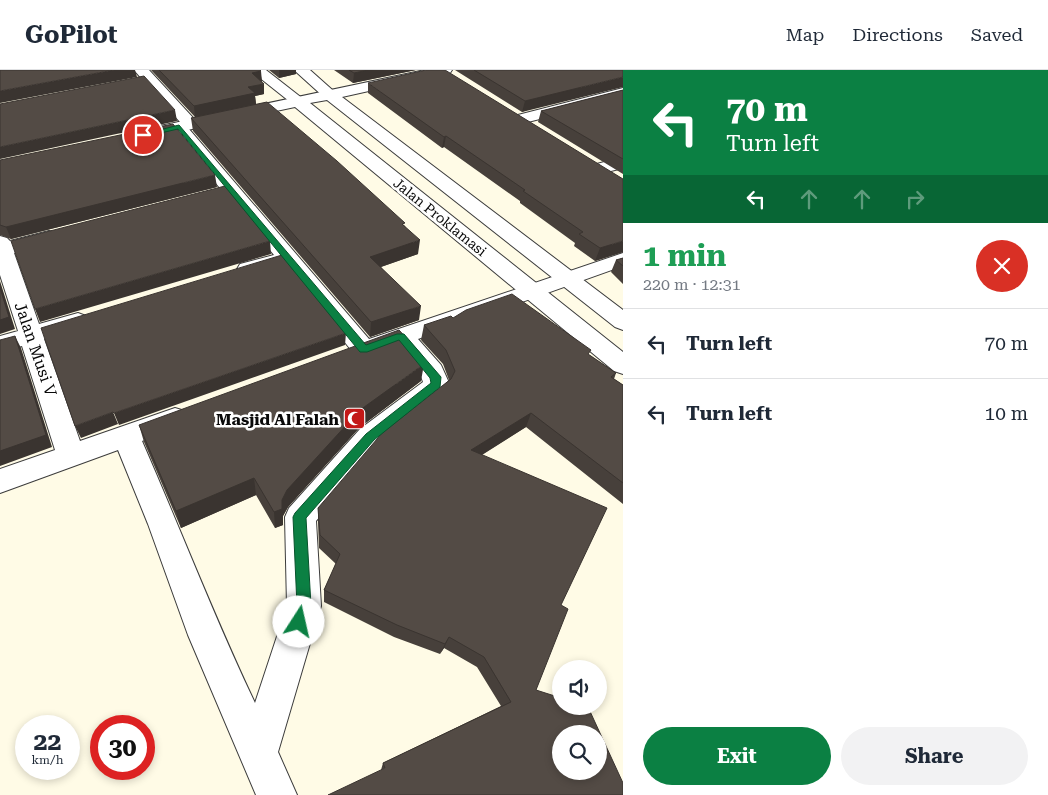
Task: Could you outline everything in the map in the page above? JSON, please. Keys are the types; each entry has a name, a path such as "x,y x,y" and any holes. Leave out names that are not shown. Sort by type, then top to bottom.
{"street":[{"name":"Jalan Proklamasi","path":"257,70 623,365"},
{"name":"Jalan Proklamasi","path":"301,70 330,95 623,322"},
{"path":"123,139 437,71 461,83"},
{"path":"131,84 146,75 185,126 222,192 288,257 364,349"},
{"path":"520,119 623,93"},
{"path":"503,109 536,129"},
{"path":"584,159 615,179"},
{"path":"600,169 623,162"},
{"path":"1,247 69,232"},
{"name":"Jalan Musi V","path":"1,247 72,456"},
{"path":"231,274 288,257"},
{"path":"336,359 623,258"},
{"path":"0,344 98,315"},
{"path":"258,753 304,606 300,517 370,437 437,385 436,377 430,368 401,336"},
{"path":"0,482 199,409"},
{"path":"126,436 163,524 205,635 276,795"}],"building":[{"path":"0,70 114,70 0,91"},
{"path":"159,70 260,70 252,73 264,84 248,87 255,93 194,106"},
{"path":"349,70 368,70 354,73"},
{"path":"426,70 445,70 623,179 623,241 600,248 579,234 583,232 523,191 525,190 446,136 444,137 368,83"},
{"path":"474,70 623,70 623,77 525,101"},
{"path":"144,76 175,110 0,147 0,104"},
{"path":"623,90 623,159 541,111"},
{"path":"267,102 337,161 405,223 402,224 420,240 370,257 421,306 371,322 191,118"},
{"path":"173,124 215,175 6,227 0,225 0,160"},
{"path":"225,186 270,241 35,309 11,241"},
{"path":"282,255 346,333 75,426 41,328"},
{"path":"623,258 623,266 616,260"},
{"path":"0,288 9,317 0,320"},
{"path":"512,294 591,350 588,354 616,373 611,377 623,385 623,483 531,413 471,450 607,508 561,605 568,609 536,690 552,695 552,715 592,715 596,725 552,725 552,780 607,780 607,748 623,783 623,795 328,795 385,768 383,763 511,702 484,657 449,637 445,644 397,625 324,590 340,554 320,535 318,508 383,432 451,379 455,371 446,350 424,325 451,316 453,318 466,310"},
{"path":"399,330 421,354 424,364 360,410 287,490 282,500 282,509 274,512 254,478 176,511 139,425"},
{"path":"15,336 46,435 0,451 0,340"}],"place":[{"name":"Masjid Al Falah","path":"355,419"}],"route":[{"path":"143,135 179,127 364,349 401,336 436,377 437,385 370,437 300,517 304,606 299,622"}]}
